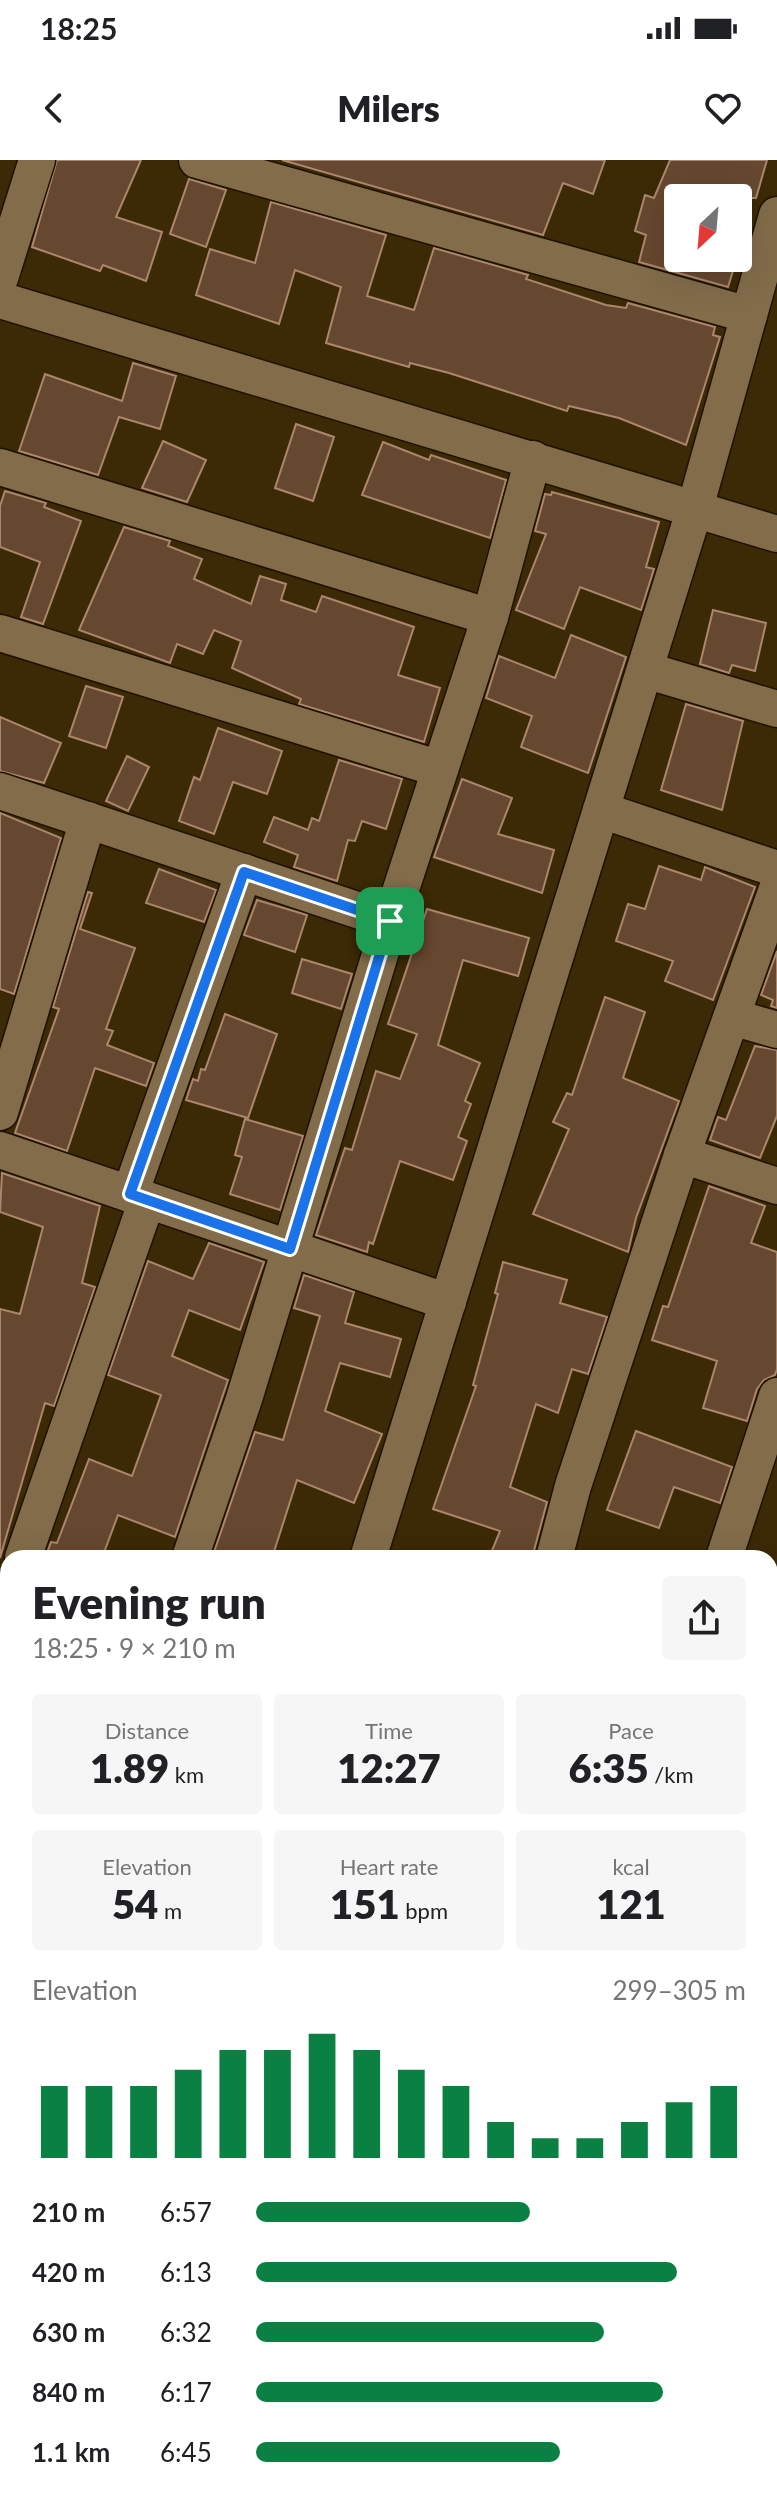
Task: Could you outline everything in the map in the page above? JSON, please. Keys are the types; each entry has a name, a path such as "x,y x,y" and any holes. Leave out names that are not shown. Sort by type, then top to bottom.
{"street":[{"path":"0,278 37,160"},
{"path":"197,160 749,315"},
{"path":"370,1550 695,508 777,215"},
{"path":"0,300 777,534"},
{"path":"193,1550 290,1249 390,921 490,617 533,459"},
{"path":"0,467 490,617"},
{"path":"0,633 440,769"},
{"path":"645,670 777,709"},
{"path":"0,791 390,921"},
{"path":"601,810 777,869"},
{"path":"0,1112 88,820"},
{"path":"26,1550 244,872"},
{"path":"556,1550 573,1486 682,1155 777,889"},
{"path":"732,1017 777,1030"},
{"path":"0,1150 448,1302"},
{"path":"682,1155 777,1186"},
{"path":"727,1550 777,1396"}],"building":[{"path":"57,160 141,160 116,217 162,232 146,281 103,265 100,271 32,247"},
{"path":"282,160 605,160 593,194 563,183 543,235"},
{"path":"670,160 767,160 756,198 752,198 752,184 664,184 664,269 639,262 646,235 635,231 645,195 654,198"},
{"path":"189,179 226,190 206,247 170,234"},
{"path":"271,202 386,235 367,296 414,310 434,248 528,275 526,279 606,305 626,308 628,303 715,327 713,335 720,337 686,445 619,418 569,406 567,411 449,373 410,363 409,367 326,343 341,287 295,270 279,324 196,295 210,249 255,263"},
{"path":"675,272 733,272 728,287"},
{"path":"133,363 176,376 160,429 119,417 98,475 19,451 45,374 122,401"},
{"path":"296,424 334,437 313,501 275,488"},
{"path":"163,441 206,460 187,502 142,488"},
{"path":"383,442 429,460 431,455 506,480 490,538 362,495"},
{"path":"5,491 46,503 44,507 81,521 43,624 21,617 40,562 0,547 0,506"},
{"path":"552,492 659,522 646,567 654,569 641,610 580,587 564,629 516,610 546,534 535,531 545,494 551,495"},
{"path":"124,527 170,541 168,546 202,559 194,579 251,604 260,576 286,584 281,600 316,612 322,596 414,627 398,675 440,688 424,742 299,704 301,699 232,668 241,641 214,630 203,654 177,644 170,663 79,630"},
{"path":"713,610 766,623 755,671 732,665 729,673 700,664"},
{"path":"571,635 626,657 588,773 521,747 532,716 486,698 499,656 555,678"},
{"path":"86,686 123,697 106,748 69,736"},
{"path":"686,704 743,721 722,810 661,790"},
{"path":"0,717 61,743 44,783 0,771"},
{"path":"218,728 282,751 267,794 233,782 214,834 179,821 194,777 200,780"},
{"path":"127,756 149,767 128,811 106,801"},
{"path":"339,760 402,779 386,829 362,821 355,841 348,840 337,881 294,867 298,855 264,842 274,817 308,830 312,818 319,821"},
{"path":"462,779 512,798 498,834 554,850 542,893 434,857"},
{"path":"0,813 61,838 14,994 0,989"},
{"path":"659,866 701,880 705,867 755,887 713,1000 665,981 673,961 616,941 628,904 645,909"},
{"path":"159,869 216,890 204,922 146,903"},
{"path":"88,892 92,893 80,929 135,948 106,1029 113,1031 107,1045 154,1063 146,1086 95,1068 67,1151 15,1133 59,1009 53,1007"},
{"path":"257,900 307,915 295,952 244,935"},
{"path":"427,909 529,938 518,976 463,960 438,1045 480,1063 465,1101 471,1104 458,1137 467,1141 453,1180 400,1161 373,1244 369,1242 367,1252 316,1235 345,1148 352,1150 376,1071 400,1079 417,1034 388,1024"},
{"path":"777,951 777,1008 771,1006 773,1000 761,995"},
{"path":"302,959 352,974 341,1009 292,993"},
{"path":"605,997 645,1012 623,1078 679,1101 636,1218 628,1252 533,1214 569,1129 553,1122 567,1093 572,1095"},
{"path":"225,1014 277,1034 248,1118 186,1100 193,1079 198,1081 201,1069 205,1070"},
{"path":"755,1046 777,1050 777,1116 760,1158 710,1140 718,1117 726,1120"},
{"path":"245,1119 303,1136 280,1210 230,1194 242,1157 235,1155"},
{"path":"2,1173 100,1206 82,1283 95,1287 54,1406 45,1403 2,1550 0,1309 20,1314 43,1227 0,1212"},
{"path":"709,1186 765,1206 751,1243 777,1252 777,1369 775,1375 764,1380 757,1389 747,1421 703,1408 717,1361 652,1340 663,1306 668,1307"},
{"path":"209,1243 264,1262 240,1330 189,1310 172,1356 228,1380 175,1537 118,1515 105,1550 48,1550 51,1542 57,1543 89,1459 132,1476 161,1395 108,1375 148,1261 193,1279"},
{"path":"503,1262 567,1280 560,1303 607,1317 588,1374 572,1369 558,1413 536,1404 510,1487 547,1502 534,1550 492,1550 500,1531 433,1509 476,1386 473,1385 498,1294 495,1293"},
{"path":"304,1275 354,1292 345,1323 401,1339 390,1377 340,1363 325,1411 382,1434 354,1503 297,1480 275,1550 215,1550 255,1432 283,1440 320,1316 294,1308"},
{"path":"636,1431 732,1467 720,1503 674,1487 659,1528 607,1510"}],"route":[{"path":"244,872 390,921 290,1249 130,1194 244,872"}]}
